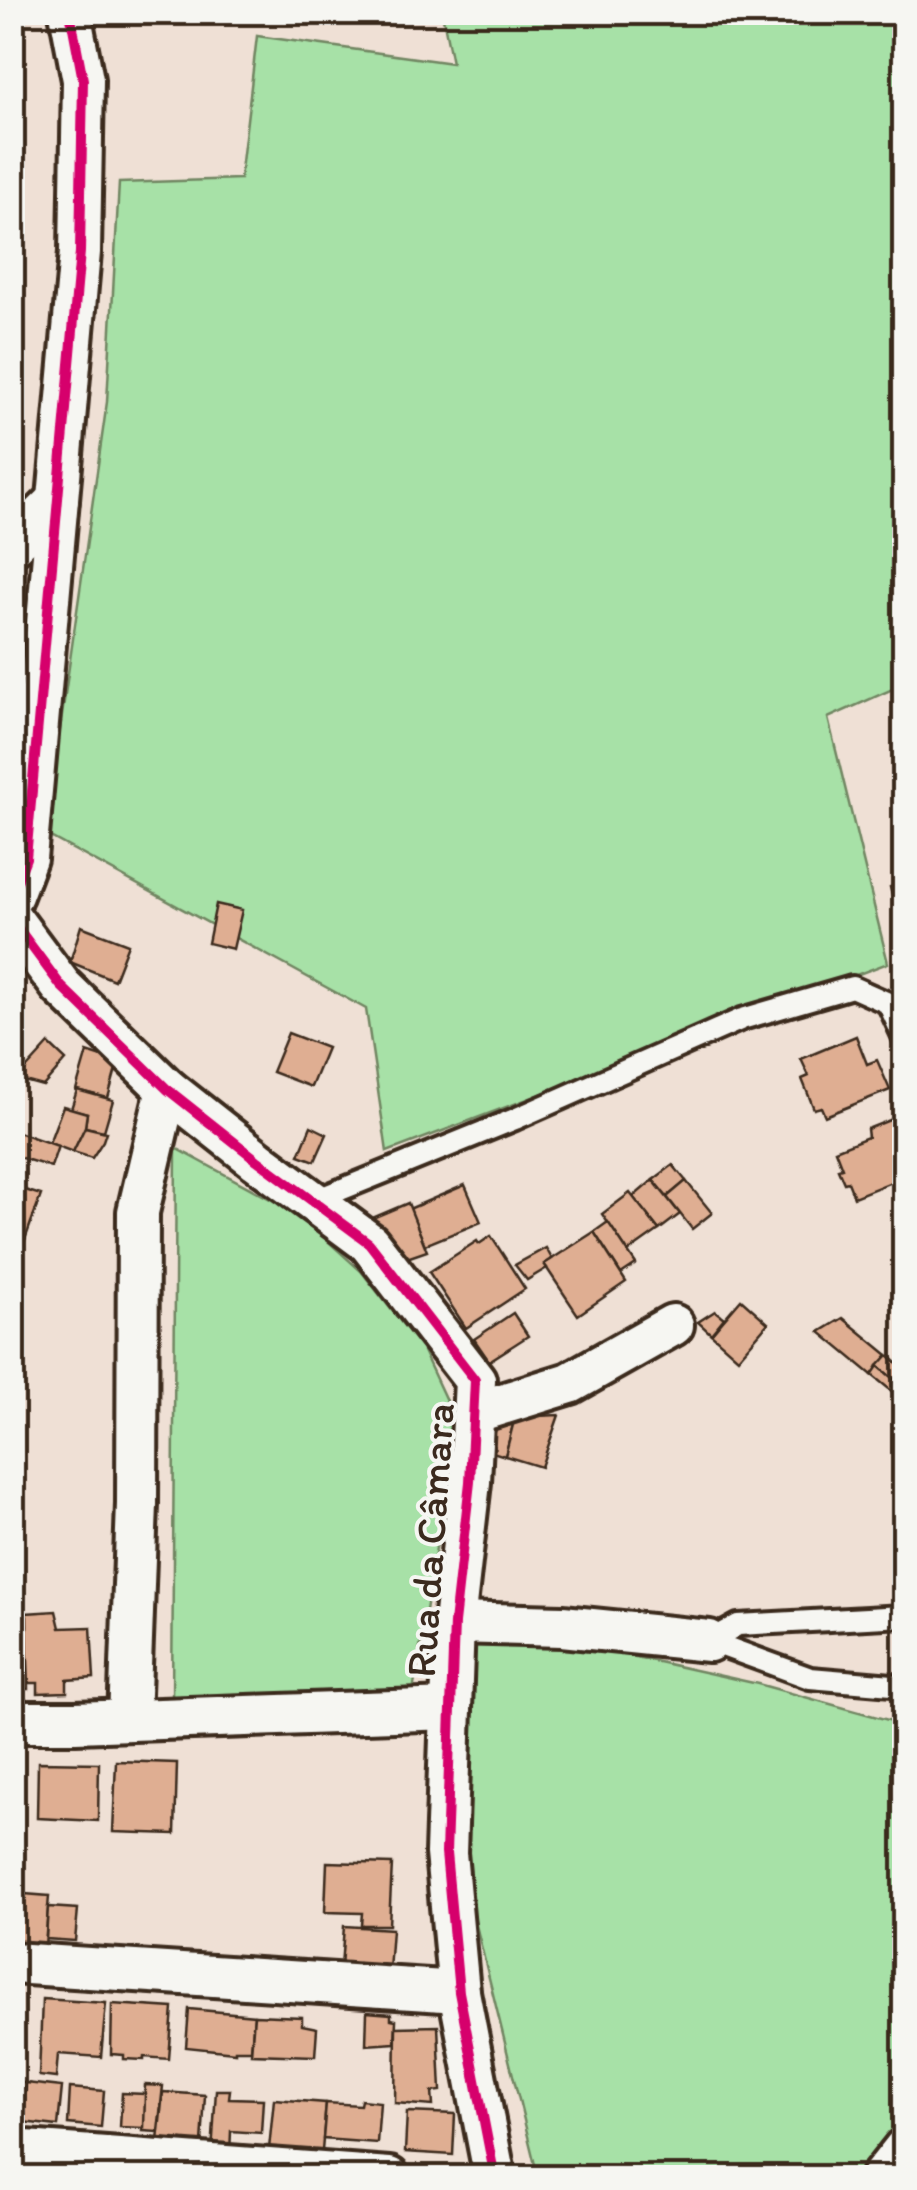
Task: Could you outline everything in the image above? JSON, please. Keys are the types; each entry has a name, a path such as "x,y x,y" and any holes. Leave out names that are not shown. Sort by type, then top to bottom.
{"street":[{"path":"12,895 26,858 80,252 84,80 70,12"},
{"path":"12,545 58,500"},
{"name":"Rua da Câmara","path":"12,920 61,986 168,1089 370,1242 474,1380 470,1482 454,1623 446,1853 459,1992 495,2178"},
{"path":"129,1720 137,1504 138,1212 168,1089"},
{"path":"473,1413 570,1384 673,1325"},
{"path":"454,1623 562,1626 709,1640"},
{"path":"12,1722 450,1709"},
{"path":"12,1963 459,1992"},
{"path":"880,2178 904,2149"},
{"path":"12,2150 389,2178"}],"lane":[{"path":"313,1201 515,1119 742,1019 834,992 852,988 888,1003 904,1038"},
{"path":"709,1640 738,1625 904,1616"},
{"path":"709,1640 810,1678 904,1686"}],"green space":[{"path":"442,13 904,13 904,684 828,718 888,963 387,1152 366,1009 45,834 107,402 119,183 240,179 257,36 452,63"},
{"path":"176,1148 298,1214 361,1271 422,1349 456,1422 413,1692 172,1702"},
{"path":"577,1644 758,1684 892,1721 904,1747 904,2130 866,2177 538,2177 461,1864 467,1645"}],"building":[{"path":"904,883 904,945 890,887"},
{"path":"216,904 242,910 233,949 208,943"},
{"path":"81,926 128,944 114,980 70,962"},
{"path":"288,1033 327,1048 311,1087 272,1072"},
{"path":"856,1036 867,1064 877,1060 890,1090 825,1116 821,1107 814,1109 802,1079 809,1076 801,1059"},
{"path":"49,1044 66,1060 43,1086 17,1079"},
{"path":"87,1052 118,1062 108,1098 76,1090"},
{"path":"77,1090 113,1100 104,1131 85,1127 87,1113 71,1109"},
{"path":"63,1106 87,1113 73,1152 49,1143"},
{"path":"902,1115 904,1177 854,1197 838,1169 842,1168 835,1150 868,1137 867,1129"},
{"path":"311,1126 327,1134 315,1161 299,1155"},
{"path":"85,1127 106,1132 92,1158 73,1152"},
{"path":"12,1130 58,1146 51,1167 12,1155"},
{"path":"673,1165 686,1181 667,1197 653,1180"},
{"path":"653,1180 680,1214 659,1230 633,1197"},
{"path":"686,1181 712,1213 692,1229 667,1197"},
{"path":"465,1185 481,1222 425,1245 409,1209"},
{"path":"12,1186 41,1195 14,1260"},
{"path":"630,1193 659,1230 628,1252 602,1214"},
{"path":"408,1203 427,1251 401,1260 370,1219"},
{"path":"608,1222 636,1264 621,1274 594,1232"},
{"path":"594,1232 626,1282 578,1315 544,1264"},
{"path":"491,1236 525,1289 466,1328 429,1272"},
{"path":"546,1248 552,1259 544,1264 547,1268 527,1280 515,1265"},
{"path":"741,1299 768,1323 738,1358 711,1334"},
{"path":"715,1311 724,1318 711,1334 698,1322"},
{"path":"513,1313 528,1336 489,1361 474,1339"},
{"path":"843,1318 888,1355 872,1375 820,1332"},
{"path":"888,1355 904,1369 904,1388 878,1366"},
{"path":"878,1366 904,1388 899,1397 872,1375"},
{"path":"501,1413 515,1417 505,1456 489,1451"},
{"path":"559,1415 541,1467 505,1456 515,1417"},
{"path":"56,1611 60,1628 91,1627 94,1678 67,1680 67,1692 38,1693 38,1683 29,1683 26,1613"},
{"path":"27,1617 28,1689 12,1689 12,1619"},
{"path":"116,1761 177,1763 175,1834 113,1832"},
{"path":"38,1762 99,1763 98,1821 37,1818"},
{"path":"327,1862 392,1864 389,1925 361,1925 362,1913 325,1912"},
{"path":"12,1893 49,1896 45,1946 12,1944"},
{"path":"48,1907 78,1909 75,1941 46,1939"},
{"path":"344,1926 392,1929 389,1971 341,1967"},
{"path":"42,1999 106,2003 101,2057 58,2054 56,2078 39,2076"},
{"path":"112,2004 173,2008 169,2059 124,2059 124,2055 111,2054"},
{"path":"189,2009 254,2015 251,2050 186,2047"},
{"path":"367,2012 391,2014 391,2019 396,2020 395,2043 366,2045"},
{"path":"254,2015 302,2017 302,2025 317,2028 315,2056 251,2054"},
{"path":"438,2026 441,2091 432,2092 433,2106 395,2103 396,2027"},
{"path":"12,2075 19,2075 19,2083 26,2083 21,2140 12,2139"},
{"path":"26,2083 62,2087 58,2126 22,2122"},
{"path":"145,2085 163,2086 158,2132 143,2131"},
{"path":"70,2088 104,2091 101,2127 68,2124"},
{"path":"216,2090 230,2090 229,2098 263,2099 261,2133 231,2131 230,2154 212,2153"},
{"path":"163,2092 205,2095 202,2144 158,2141"},
{"path":"122,2093 145,2094 144,2128 120,2127"},
{"path":"274,2099 326,2103 322,2151 269,2149"},
{"path":"361,2100 380,2102 377,2143 323,2139 326,2103 360,2105"},
{"path":"407,2112 455,2114 453,2155 405,2152"}],"cycle path":[{"path":"12,895 26,858 80,252 83,80 70,12"},
{"path":"12,920 61,986 167,1089 369,1243 475,1380 470,1482 454,1623 446,1853 459,1992 495,2178"}]}
